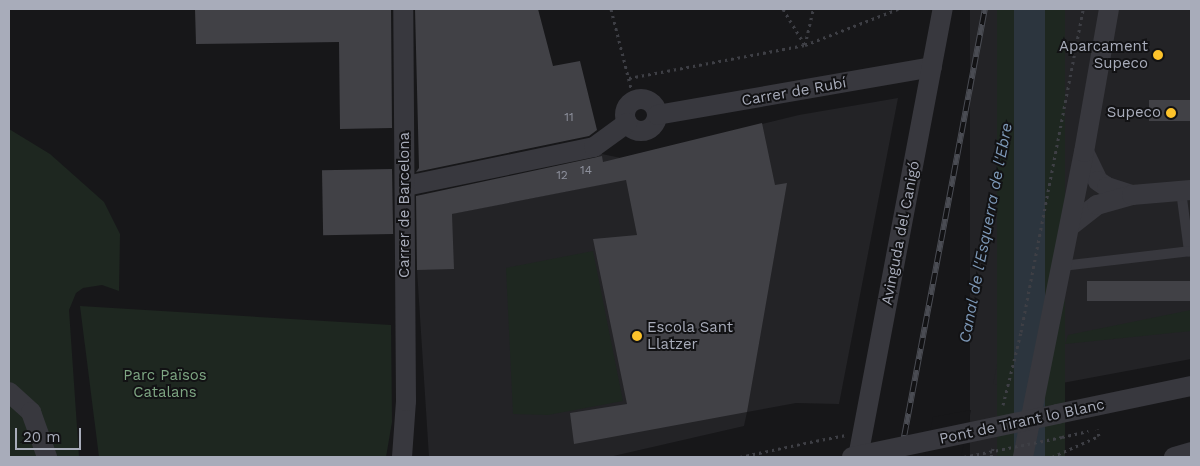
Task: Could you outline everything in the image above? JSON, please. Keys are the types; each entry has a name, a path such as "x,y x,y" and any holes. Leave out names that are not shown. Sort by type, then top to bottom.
{"street":[{"name":"Carrer de Barcelona","path":"402,457 406,401 406,186 403,9"},
{"name":"Avinguda del Canigó","path":"858,457 943,9"},
{"path":"1023,457 1070,226 1109,9"},
{"name":"Carrer de Rubí","path":"657,115 932,67"},
{"path":"634,100 649,101 657,115 652,126 644,130 634,130 627,124 626,109 634,100"},
{"path":"406,186 594,147 627,124"},
{"path":"1084,152 1098,180 1107,187 1132,195"},
{"path":"1070,226 1097,205 1132,195 1186,191"},
{"name":"Pont de Tirant lo Blanc","path":"852,457 1191,386"},
{"path":"9,392 31,412 47,457"},
{"name":"Carrer de Barcelona","path":"406,401 414,430 416,457"},
{"path":"1174,457 1191,452"}],"lane":[{"path":"1062,266 1190,251 1186,191"}],"path":[{"path":"611,9 634,100"},
{"path":"783,9 805,45"},
{"path":"805,45 813,9"},
{"path":"629,78 805,45 898,9"},
{"path":"1000,414 1021,332 1083,9"},
{"path":"964,457 1097,429 1099,436 1052,457"},
{"path":"991,457 995,440"},
{"path":"740,457 810,442"}],"shaded area":[{"path":"970,9 997,9 997,457 970,457"},
{"path":"1065,9 1191,9 1191,359 1057,384 993,385"},
{"name":"Escola Sant Llatzer","path":"898,98 839,404 796,403 747,412 744,426 609,457 429,457 417,270 420,220 603,184 597,153 621,158 799,115"}],"green space":[{"path":"997,9 1014,9 1014,457 997,457"},
{"path":"1045,9 1065,9 1065,457 1045,457"},
{"path":"9,129 50,154 104,202 120,234 119,291 102,285 83,288 76,293 69,310 79,457 9,457"},
{"path":"593,251 623,401 548,415 513,414 506,268"},
{"name":"Parc Països Catalans","path":"80,306 391,325 392,422 386,457 99,457"},
{"path":"1191,310 1191,331 1065,344 1068,335"}],"water":[{"path":"1014,9 1045,9 1045,457 1014,457"}],"pier":[{"path":"971,410 961,457 925,457 933,417"}],"building":[{"path":"195,9 391,9 392,128 340,129 339,42 196,44"},
{"path":"415,9 538,9 553,66 580,61 597,130 589,136 416,172 419,168"},
{"name":"Supeco","path":"1149,100 1191,100 1191,121 1149,121"},
{"path":"762,123 775,185 787,183 747,412 574,444 570,413 627,404 593,239 637,235 626,180 452,214 454,269 417,270 416,196 602,156 603,162"},
{"path":"392,169 393,234 323,235 322,170"},
{"path":"1087,281 1191,281 1191,301 1087,301"}],"railway":[{"path":"900,457 985,9"}],"place":[{"name":"Aparcament Supeco","path":"1158,55"},
{"name":"Supeco","path":"1171,113"},
{"name":"Escola Sant Llatzer","path":"637,336"}],"water label":[{"name":"Canal de l'Esquerra de l'Ebre","path":"986,233"}]}
